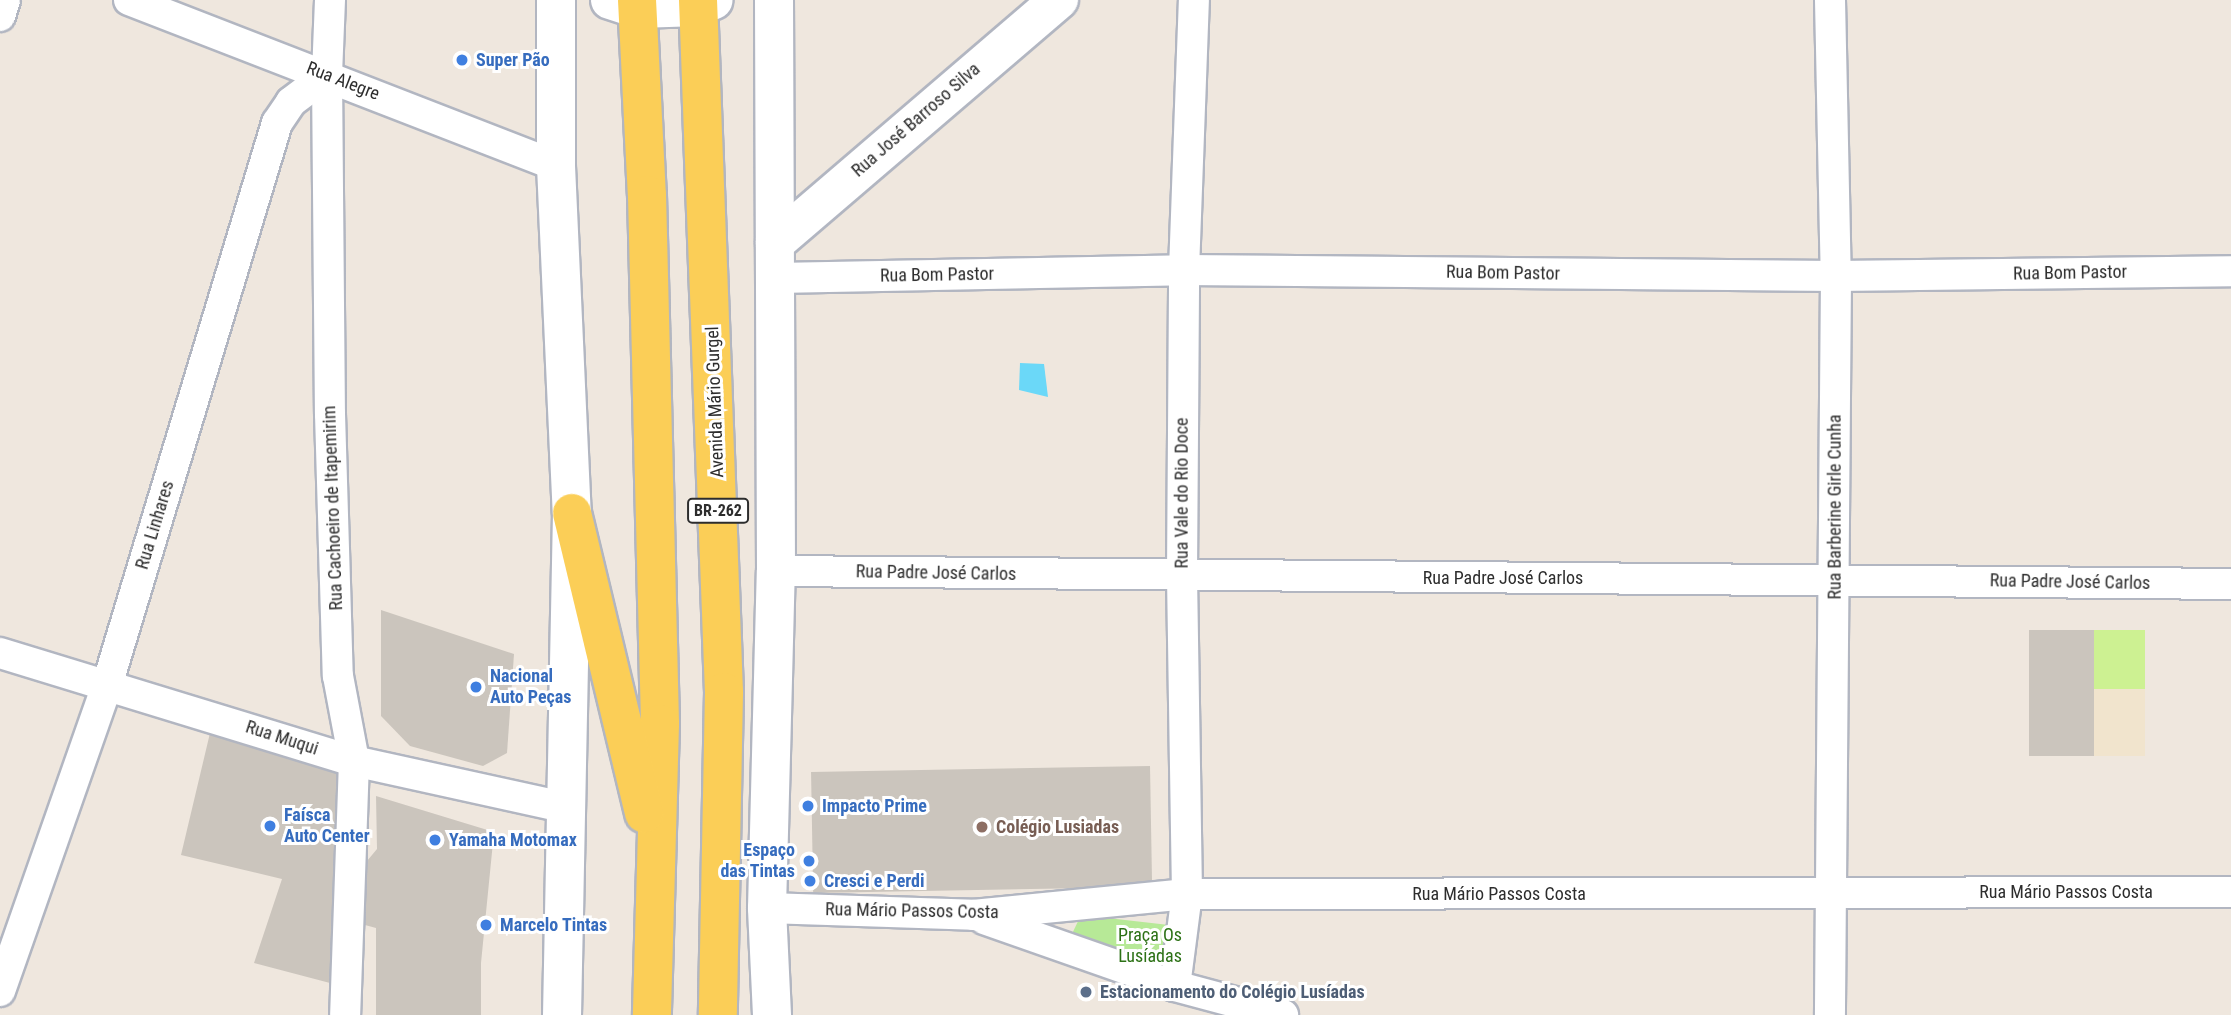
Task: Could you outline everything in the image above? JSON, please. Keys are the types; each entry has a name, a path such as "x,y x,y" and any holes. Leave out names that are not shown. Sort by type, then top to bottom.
{"main road":[{"path":"556,0 556,166 572,513 562,1015"},
{"name":"BR-262","path":"772,1015 767,908 776,571 774,0"},
{"name":"Rua José Barroso Silva","path":"776,261 1059,0"},
{"path":"652,1015 660,724 648,195 628,3 703,2"},
{"name":"Avenida Mário Gurgel","path":"703,2 724,692 718,1015"},
{"path":"572,513 656,866"}],"street":[{"path":"0,16 5,0"},
{"name":"Rua Alegre","path":"129,0 556,166"},
{"name":"Rua Cachoeiro de Itapemirim","path":"330,0 327,75 338,676 354,761 345,1015"},
{"name":"Rua Vale do Rio Doce","path":"1175,986 1187,894 1182,575 1184,270 1194,0"},
{"name":"Rua Barberine Girle Cunha","path":"1830,0 1836,276 1830,1015"},
{"name":"Rua Linhares","path":"0,991 108,682 277,123 291,102 327,75"},
{"name":"Rua Bom Pastor","path":"776,261 1184,270 1836,276 2231,271"},
{"name":"Rua Padre José Carlos","path":"776,571 2231,584"},
{"name":"Rua Muqui","path":"0,653 108,682 354,761 568,808"},
{"name":"Rua Mário Passos Costa","path":"767,908 973,915 1187,894 2231,892"},
{"path":"973,915 1175,986 1283,1015"}],"shaded area":[{"path":"2029,630 2145,630 2145,756 2029,756"}],"green space":[{"path":"2094,630 2145,630 2145,689 2094,689"},
{"name":"Praça Os Lusíadas","path":"1081,915 1169,925 1166,971 1071,936"}],"water":[{"path":"1020,363 1044,364 1048,397 1019,390"}],"building":[{"path":"381,610 514,654 507,753 483,766 410,746 381,716"},
{"path":"2029,630 2094,630 2094,756 2029,756"},
{"path":"210,733 342,773 330,983 254,963 282,879 181,855"},
{"name":"Colégio Lusiadas","path":"1150,766 1152,887 813,893 811,772"},
{"path":"376,796 494,832 481,963 481,1015 376,1015 376,928 365,925 367,861 377,849"}],"place":[{"name":"Super Pão","path":"462,60"},
{"name":"Nacional Auto Peças","path":"476,687"},
{"name":"Impacto Prime","path":"808,806"},
{"name":"Faísca Auto Center","path":"270,826"},
{"name":"Colégio Lusiadas","path":"982,827"},
{"name":"Yamaha Motomax","path":"435,840"},
{"name":"Espaço das Tintas","path":"809,861"},
{"name":"Cresci e Perdi","path":"810,881"},
{"name":"Marcelo Tintas","path":"486,925"},
{"name":"Estacionamento do Colégio Lusíadas","path":"1086,992"}]}
